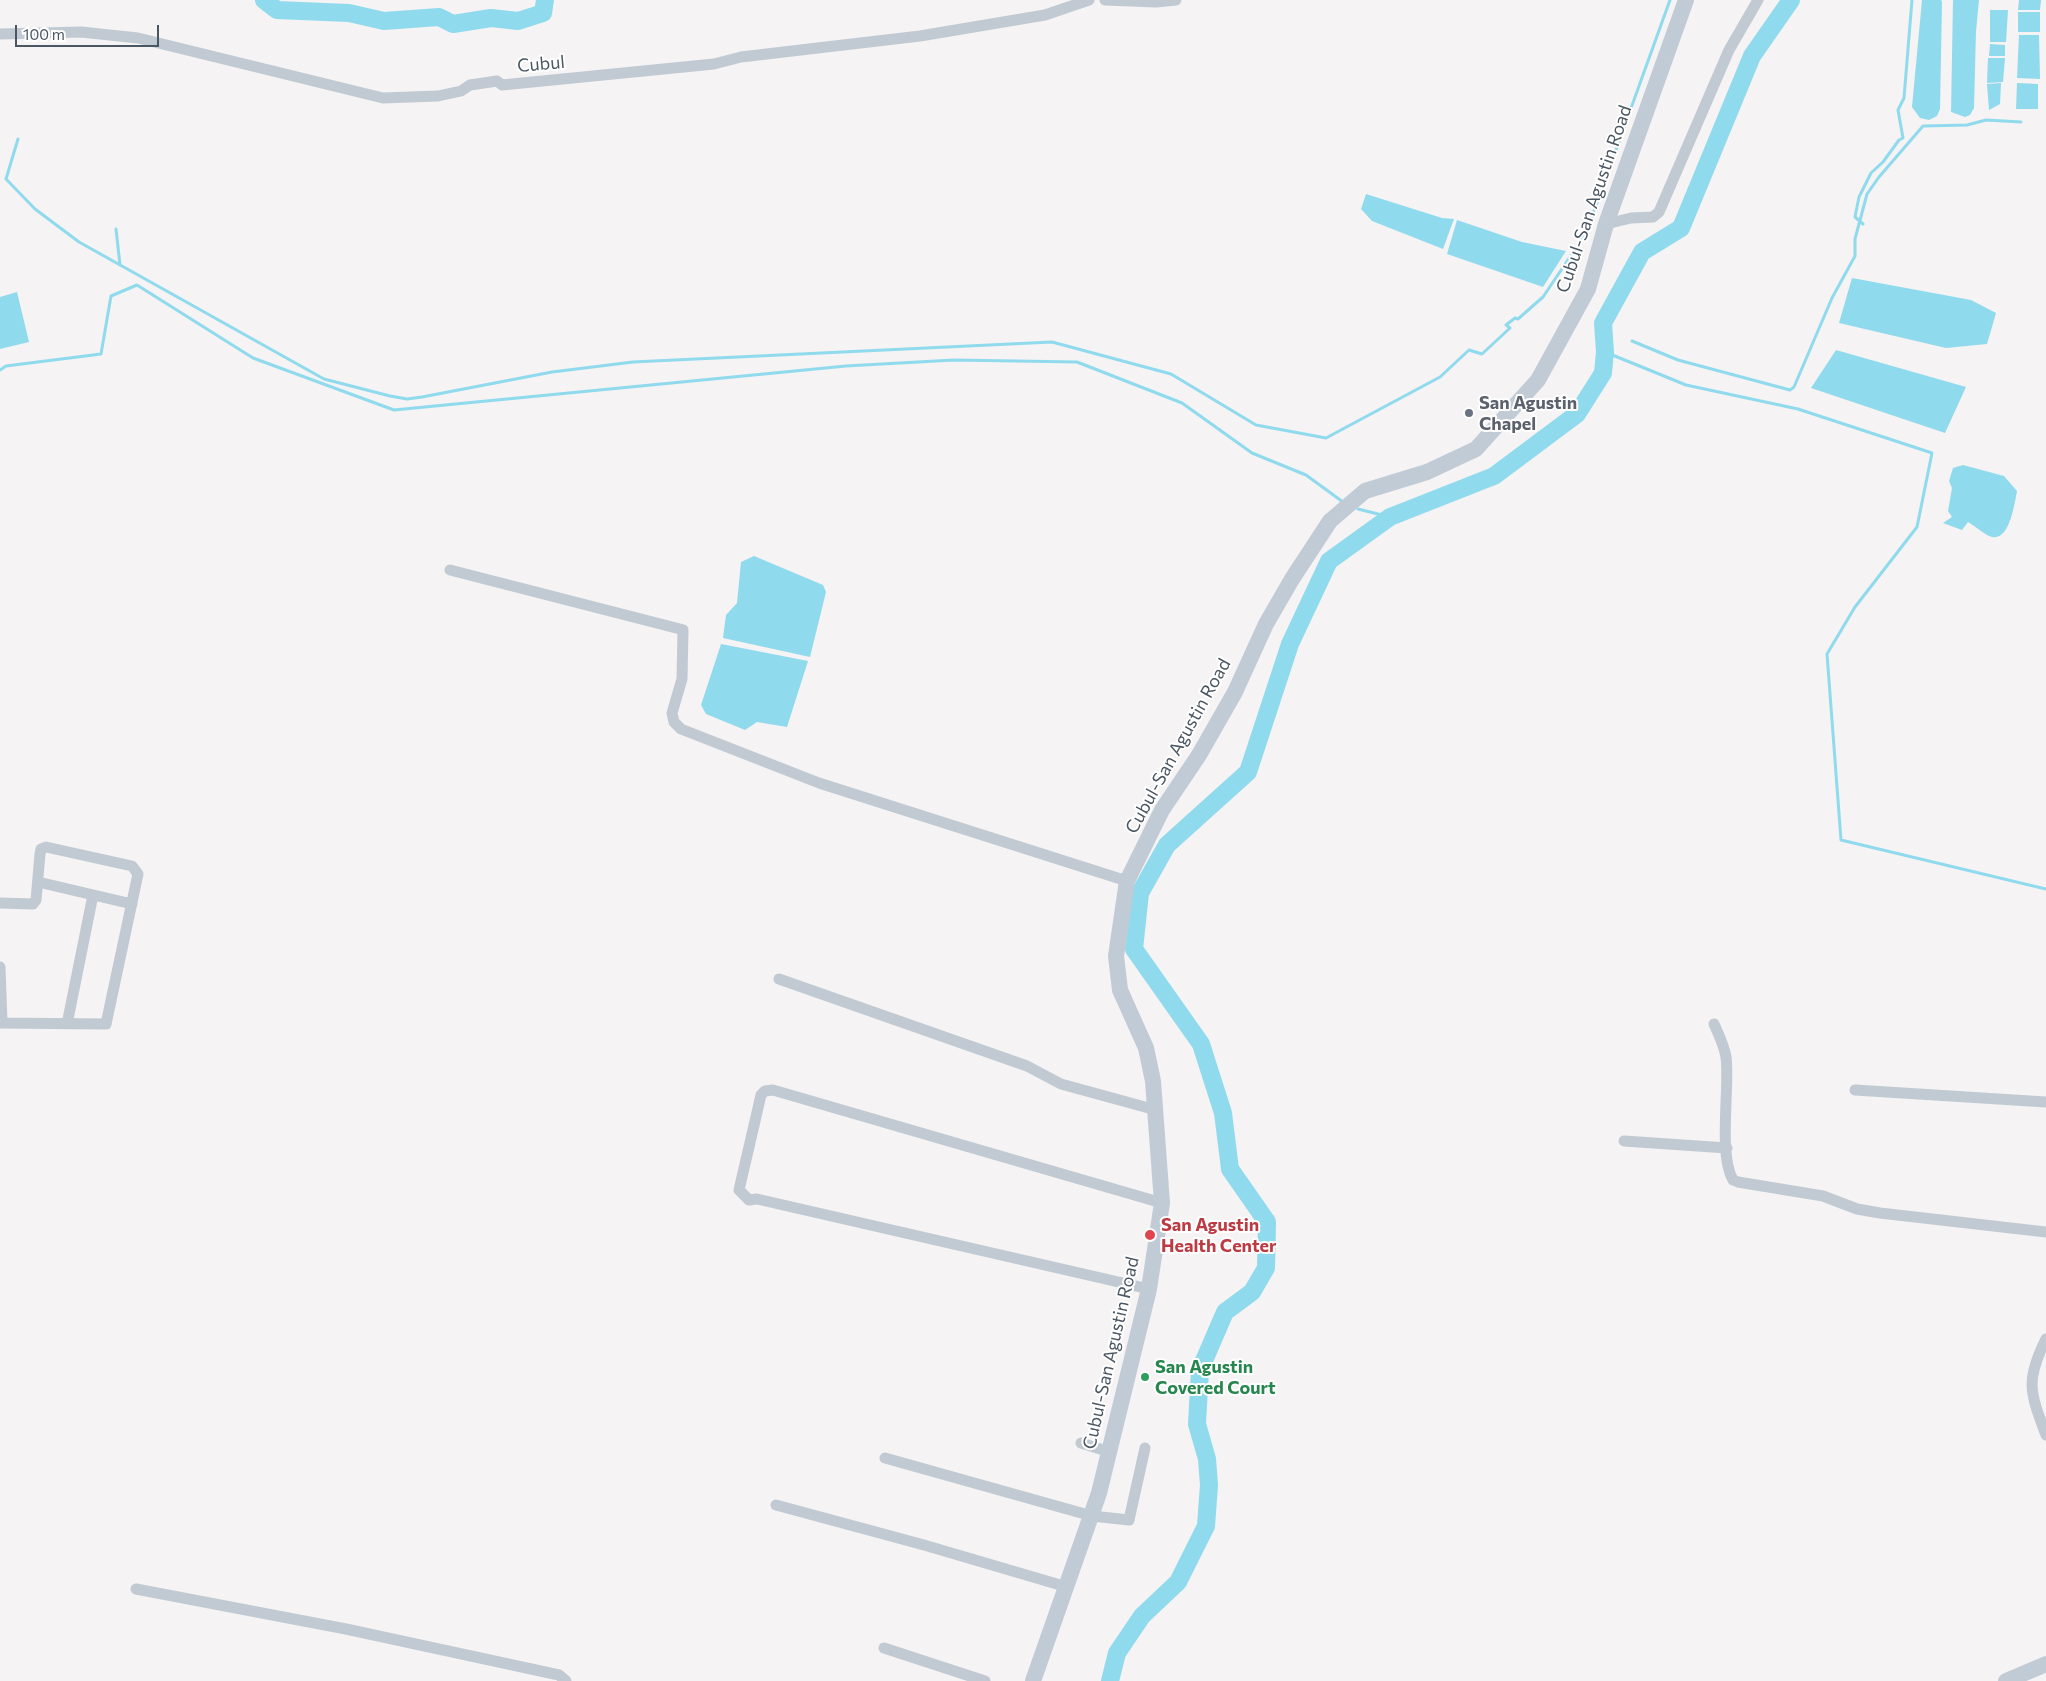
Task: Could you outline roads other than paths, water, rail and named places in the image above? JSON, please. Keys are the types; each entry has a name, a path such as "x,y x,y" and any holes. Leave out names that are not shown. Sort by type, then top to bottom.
{"street":[{"name":"Cubul","path":"0,34 81,32 138,38 308,78 364,95 383,98 412,98 453,93 470,85 497,81 502,85 714,64 741,57 920,36 1044,15 1089,0"},
{"path":"1105,0 1156,2 1176,0"},
{"name":"Cubul-San Agustin Road","path":"1033,1681 1092,1516 1110,1452 1149,1289 1162,1203 1156,1110 1146,1048 1120,990 1116,956 1127,881 1162,810 1200,755 1235,692 1259,636 1292,579 1330,521 1365,492 1427,472 1476,449 1538,380 1588,289 1606,224 1686,0"},
{"path":"1606,224 1630,218 1653,217 1659,212 1729,50 1758,0"},
{"path":"450,570 683,630 682,679 672,713 674,722 681,729 819,783 1127,881"},
{"path":"0,904 34,904 40,854 42,849 46,847 132,866 138,874 108,1021 101,1025 1,1023 0,967"},
{"path":"38,882 132,904"},
{"path":"66,1024 93,895"},
{"path":"778,979 1027,1066 1061,1084 1156,1110"},
{"path":"1714,1024 1726,1058 1727,1148 1731,1175 1738,1182 1823,1196 1857,1208 1880,1213 2046,1232"},
{"path":"1149,1289 756,1199 749,1200 739,1190 761,1094 765,1091 773,1090 1162,1203"},
{"path":"1855,1090 2046,1102"},
{"path":"1624,1141 1727,1148"},
{"path":"2046,1339 2034,1364 2031,1386 2036,1409 2046,1435"},
{"path":"1081,1443 1110,1452"},
{"path":"885,1458 1092,1516 1129,1520 1145,1448"},
{"path":"776,1505 924,1545 1067,1587"},
{"path":"136,1589 346,1629 559,1676 566,1681"},
{"path":"884,1648 986,1681"},
{"path":"2006,1681 2046,1664"}],"water":[{"path":"1922,0 1941,0 1942,2 1940,109 1937,116 1929,120 1920,118 1912,107"},
{"path":"1953,0 1979,0 1976,31 1974,108 1970,115 1965,117 1951,112"},
{"path":"2019,0 2041,0 2040,10 2018,10"},
{"path":"1990,10 2008,10 2006,42 1990,42"},
{"path":"2018,12 2040,12 2040,32 2018,32"},
{"path":"2019,35 2039,35 2040,79 2017,78"},
{"path":"1990,44 2005,45 2005,56 1989,56"},
{"path":"1988,58 2005,58 2003,82 1987,83"},
{"path":"2001,83 2000,104 1989,110 1987,84"},
{"path":"2017,83 2038,84 2038,109 2016,109"},
{"path":"1366,194 1442,218 1454,219 1443,249 1372,221 1361,209"},
{"path":"1457,220 1522,242 1566,251 1543,287 1447,254"},
{"path":"1852,278 1971,300 1996,313 1987,344 1946,348 1839,323"},
{"path":"17,292 29,342 0,349 0,297"},
{"path":"1836,350 1966,387 1945,433 1811,388"},
{"path":"1963,465 2004,476 2017,491 2007,527 1998,537 1989,536 1968,522 1962,530 1943,523 1952,517 1948,511 1952,488 1949,481 1953,468"},
{"path":"754,556 823,585 826,592 810,657 723,638 726,615 737,603 741,562"},
{"path":"721,644 808,661 787,727 757,722 745,730 706,714 701,705"}],"waterway":[{"path":"264,0 277,10 349,13 384,21 439,17 453,24 491,18 518,21 543,13 545,0"},
{"path":"18,139 6,179 35,209 79,242 324,379 390,396 407,399 422,397 552,372 633,362 1052,342 1171,374 1256,425 1326,438 1440,377 1469,350 1482,354 1510,328 1506,325 1515,318 1518,319 1543,297 1586,233 1670,0"},
{"path":"1110,1681 1117,1653 1142,1616 1178,1582 1206,1526 1209,1485 1207,1459 1197,1424 1200,1370 1225,1312 1252,1292 1266,1268 1267,1222 1230,1169 1223,1113 1201,1044 1134,949 1140,893 1167,845 1248,772 1290,644 1329,561 1390,517 1494,476 1577,414 1603,373 1605,352 1603,323 1642,252 1681,228 1752,56 1791,0"},
{"path":"1863,224 1855,217 1859,197 1871,173 1883,162 1899,140 1903,138 1898,110 1904,98 1912,0"},
{"path":"1632,341 1678,360 1790,390 1794,387 1832,298 1855,256 1855,239 1867,194 1879,177 1923,126 1967,125 1986,120 2021,122"},
{"path":"116,229 120,265"},
{"path":"0,370 6,366 101,354 111,296 137,285 253,358 394,410 846,366 954,360 1077,362 1182,403 1252,453 1306,475 1343,502"},
{"path":"1605,352 1686,385 1798,409 1932,453 1917,527 1855,607 1827,654 1841,840 2046,889"},
{"path":"1358,509 1390,517"}],"place":[{"name":"San Agustin Chapel","path":"1469,413"},
{"name":"San Agustin Health Center","path":"1150,1235"},
{"name":"San Agustin Covered Court","path":"1145,1377"}]}
